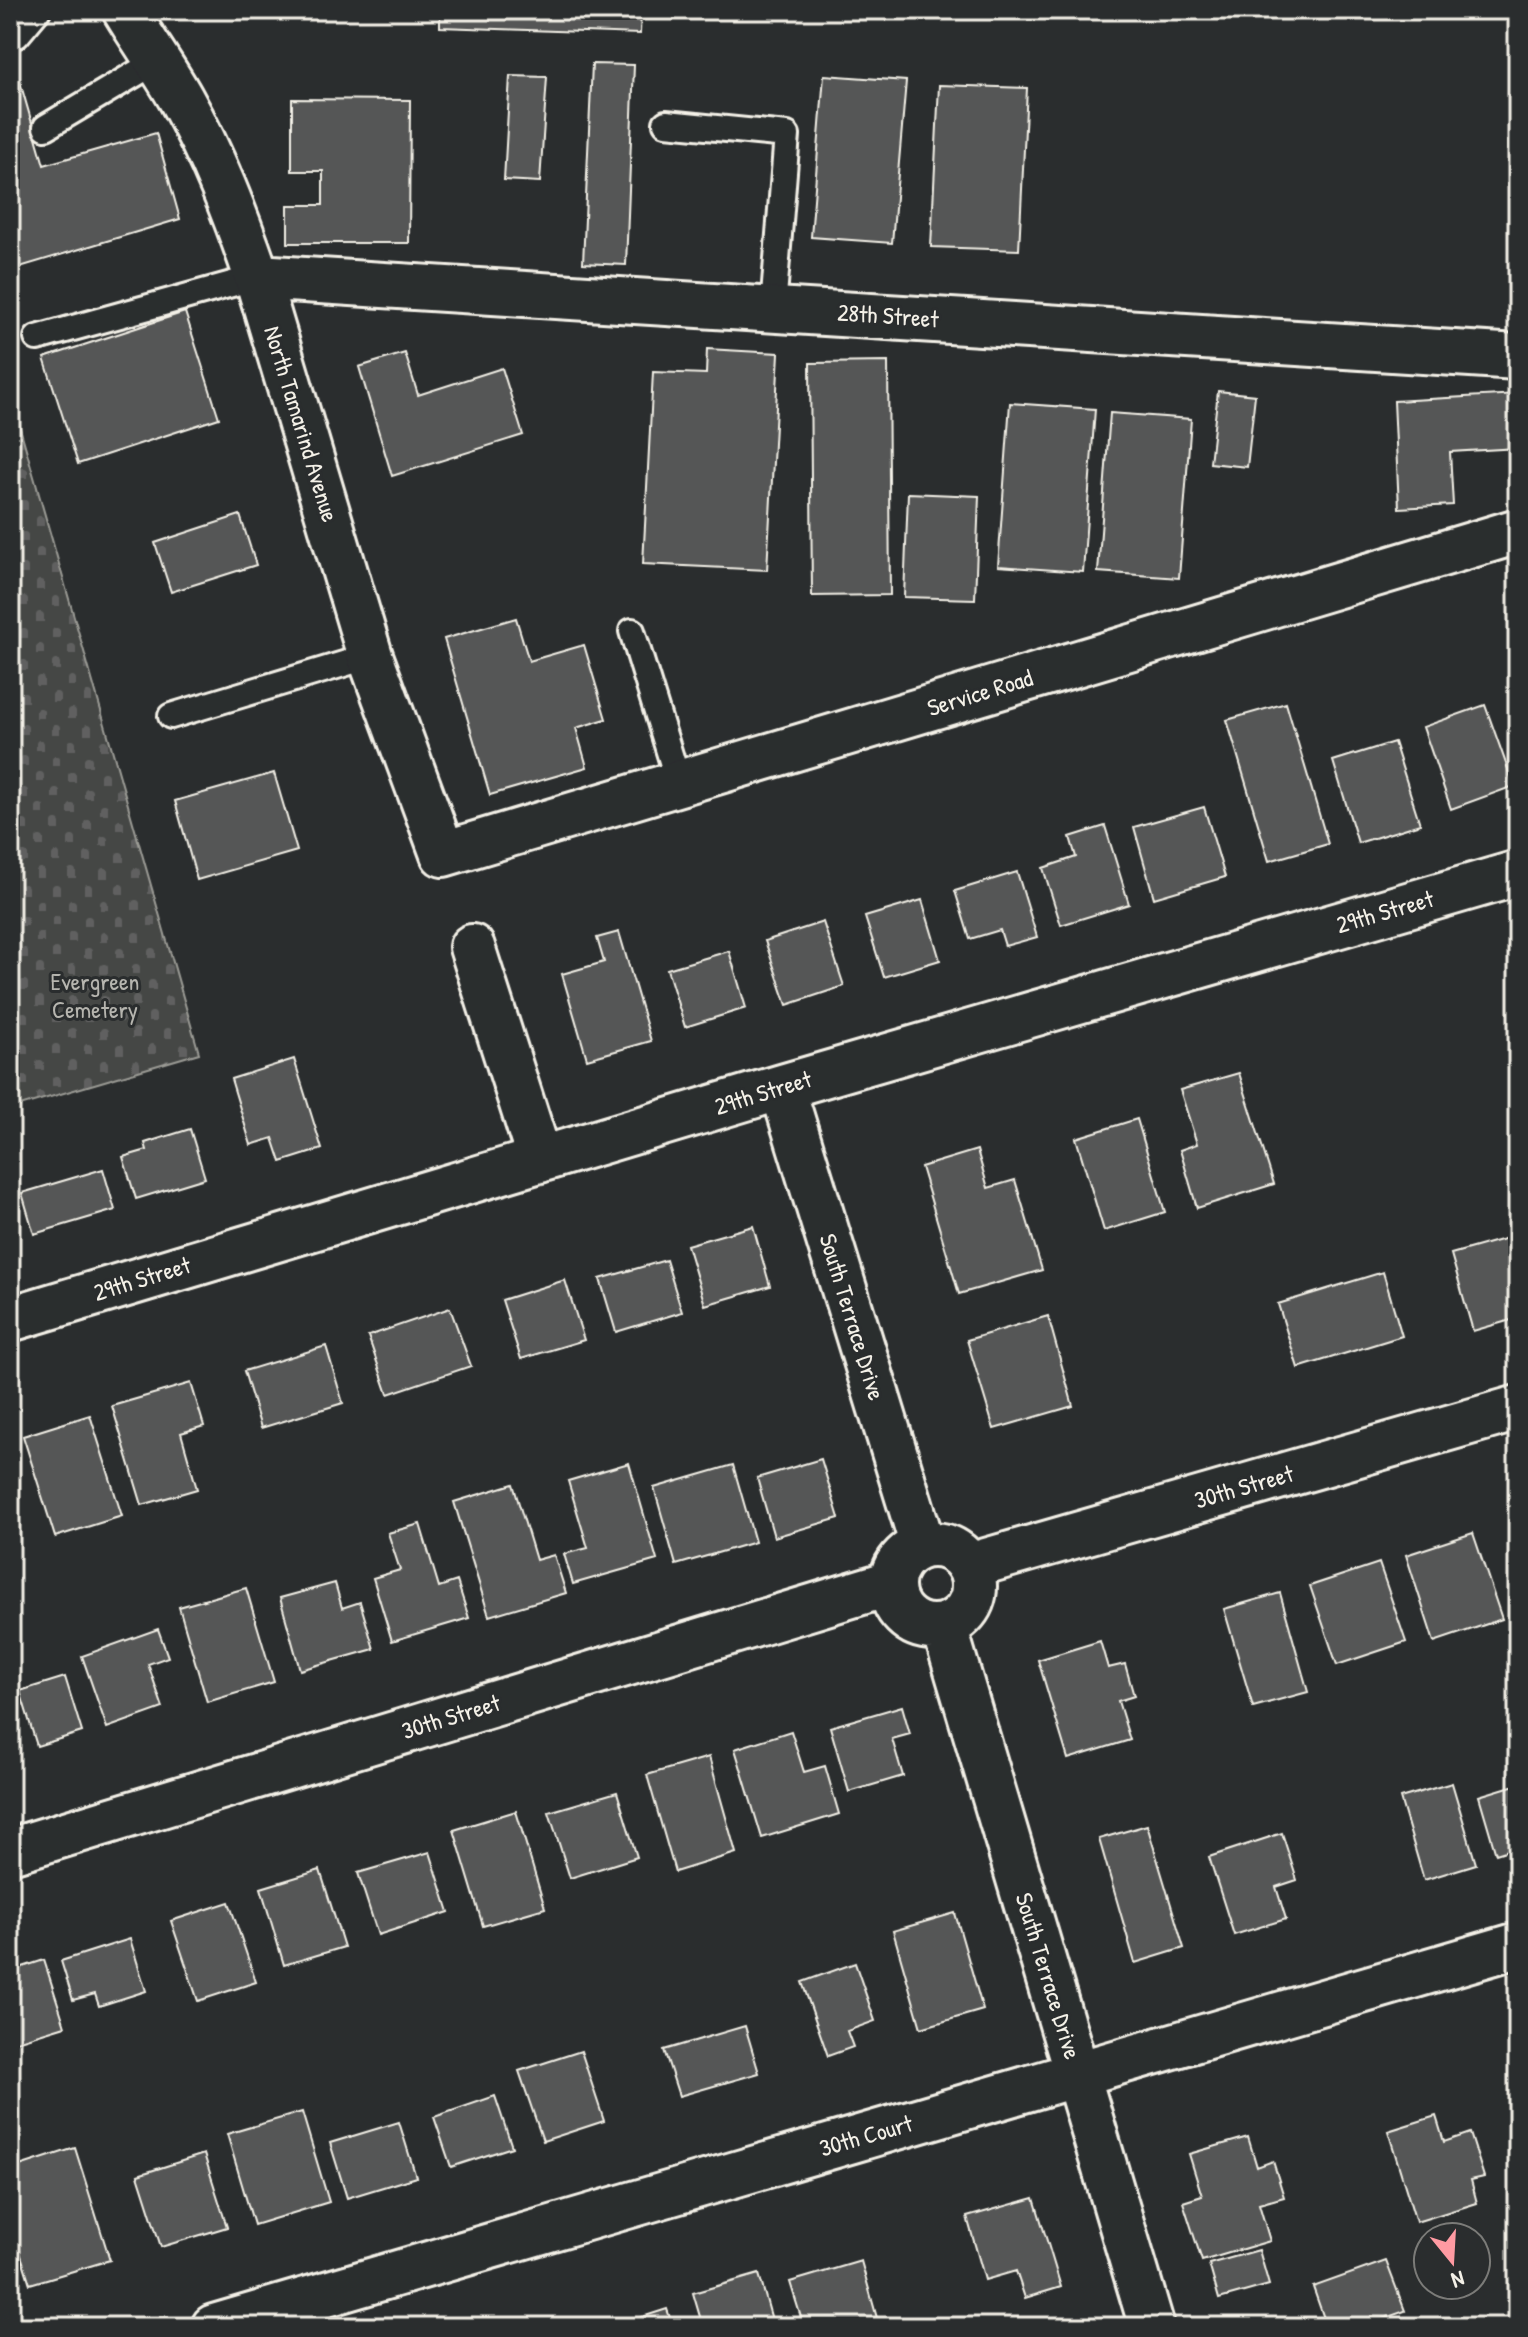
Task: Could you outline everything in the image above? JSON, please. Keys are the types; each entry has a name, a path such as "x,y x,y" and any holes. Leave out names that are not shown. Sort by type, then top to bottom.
{"street":[{"name":"North Tamarind Avenue","path":"125,10 180,98 214,163 241,230 370,656 443,854"},
{"name":"28th Street","path":"257,277 1518,357"},
{"name":"Service Road","path":"443,854 1518,531"},
{"name":"29th Street","path":"10,1319 782,1087 1518,873"},
{"path":"472,947 540,1160"},
{"name":"South Terrace Drive","path":"782,1087 923,1546"},
{"name":"30th Street","path":"969,1566 1518,1408"},
{"path":"936,1545 950,1548 969,1566 974,1590 971,1602 955,1621 931,1628 906,1618 897,1608 891,1583 901,1559 910,1551 936,1545"},
{"name":"30th Street","path":"10,1851 891,1583"},
{"name":"South Terrace Drive","path":"944,1626 1152,2327"},
{"name":"30th Court","path":"214,2327 1518,1945"}],"lane":[{"path":"17,35 38,10"},
{"path":"46,127 157,61"},
{"path":"666,123 787,135 773,309"},
{"path":"37,338 257,277"},
{"path":"632,631 679,784"},
{"path":"171,716 370,656"}],"green space":[{"name":"Evergreen Cemetery","path":"10,393 199,1053 10,1109"}],"building":[{"path":"440,10 641,10 640,34 440,27"},
{"path":"10,47 44,165 156,133 180,219 10,270"},
{"path":"592,64 634,65 626,265 583,263"},
{"path":"824,75 906,81 892,243 811,237"},
{"path":"510,76 547,77 540,182 504,180"},
{"path":"939,85 1027,88 1019,250 931,247"},
{"path":"292,99 410,100 409,243 288,243 288,205 323,205 323,171 292,171"},
{"path":"185,312 219,418 78,464 44,358"},
{"path":"707,349 779,353 767,570 643,564 653,372 706,374"},
{"path":"405,353 418,395 502,368 523,435 392,476 359,367"},
{"path":"888,362 890,595 812,596 810,363"},
{"path":"1218,391 1255,395 1247,467 1210,463"},
{"path":"1518,394 1518,448 1450,452 1453,505 1399,508 1394,401"},
{"path":"1010,403 1095,409 1083,572 998,566"},
{"path":"1110,413 1191,419 1179,578 1098,572"},
{"path":"908,493 979,496 975,599 904,597"},
{"path":"240,515 256,565 171,592 155,543"},
{"path":"516,618 529,661 584,645 606,719 576,728 587,767 490,795 444,639"},
{"path":"1286,703 1328,844 1269,861 1227,720"},
{"path":"1485,705 1514,786 1451,809 1423,727"},
{"path":"1394,742 1420,824 1358,843 1333,761"},
{"path":"274,773 297,851 197,880 175,801"},
{"path":"1204,807 1225,877 1154,898 1134,827"},
{"path":"1105,826 1129,904 1061,925 1043,868 1076,857 1070,837"},
{"path":"1017,872 1037,937 1005,946 1000,930 970,939 955,891"},
{"path":"922,900 940,960 884,977 865,917"},
{"path":"823,922 844,986 787,1005 765,941"},
{"path":"619,932 651,1041 587,1059 562,974 604,962 597,938"},
{"path":"729,951 746,1008 685,1027 667,969"},
{"path":"294,1059 322,1149 281,1162 273,1138 251,1145 231,1079"},
{"path":"1239,1073 1274,1184 1197,1208 1180,1150 1197,1144 1180,1090"},
{"path":"1137,1119 1165,1212 1104,1231 1076,1138"},
{"path":"190,1129 205,1178 136,1199 123,1157 147,1150 145,1143"},
{"path":"977,1150 988,1188 1015,1180 1042,1270 959,1294 921,1167"},
{"path":"103,1169 115,1210 34,1234 22,1193"},
{"path":"753,1226 770,1286 705,1305 687,1245"},
{"path":"1518,1235 1518,1318 1473,1331 1451,1254"},
{"path":"666,1260 682,1312 616,1332 600,1279"},
{"path":"1383,1272 1402,1336 1298,1368 1278,1304"},
{"path":"565,1280 584,1340 521,1359 502,1300"},
{"path":"450,1308 471,1366 388,1394 368,1336"},
{"path":"1048,1316 1073,1406 994,1429 967,1340"},
{"path":"326,1346 343,1403 261,1428 244,1371"},
{"path":"191,1383 204,1426 181,1433 197,1489 142,1505 112,1406"},
{"path":"90,1415 122,1516 55,1537 23,1436"},
{"path":"821,1459 839,1518 774,1537 757,1478"},
{"path":"629,1463 657,1560 573,1584 564,1554 588,1548 568,1481"},
{"path":"733,1465 755,1542 676,1565 654,1488"},
{"path":"513,1484 536,1560 554,1555 566,1593 489,1616 454,1502"},
{"path":"420,1524 439,1587 457,1581 469,1618 392,1641 373,1578 400,1570 388,1533"},
{"path":"1473,1533 1502,1619 1434,1642 1406,1555"},
{"path":"1379,1563 1406,1642 1337,1665 1310,1586"},
{"path":"335,1583 342,1608 360,1602 374,1649 300,1670 280,1598"},
{"path":"246,1588 274,1682 207,1702 179,1607"},
{"path":"1280,1593 1308,1692 1253,1707 1224,1609"},
{"path":"158,1629 168,1657 148,1664 163,1708 107,1728 82,1656"},
{"path":"1100,1641 1108,1668 1125,1664 1134,1696 1118,1701 1130,1740 1068,1759 1038,1660"},
{"path":"65,1677 82,1732 37,1746 20,1691"},
{"path":"902,1706 910,1734 892,1739 903,1776 849,1792 830,1727"},
{"path":"791,1731 804,1772 825,1766 839,1814 762,1838 735,1749"},
{"path":"709,1757 736,1853 675,1872 647,1775"},
{"path":"1452,1783 1476,1864 1424,1880 1400,1798"},
{"path":"1518,1784 1518,1847 1496,1854 1479,1796"},
{"path":"617,1792 637,1857 570,1878 549,1812"},
{"path":"516,1811 545,1908 483,1926 454,1830"},
{"path":"1147,1825 1184,1948 1135,1963 1099,1839"},
{"path":"1282,1833 1297,1880 1276,1887 1286,1919 1234,1935 1209,1857"},
{"path":"430,1852 449,1912 378,1935 358,1873"},
{"path":"320,1870 344,1947 284,1965 261,1888"},
{"path":"229,1902 256,1982 198,2001 171,1921"},
{"path":"955,1913 983,2010 921,2028 893,1931"},
{"path":"130,1939 146,1991 99,2006 95,1994 73,2000 61,1961"},
{"path":"44,1960 65,2026 10,2043 10,1971"},
{"path":"855,1963 875,2021 847,2031 853,2047 828,2056 802,1982"},
{"path":"745,2026 759,2073 679,2096 664,2050"},
{"path":"581,2051 604,2121 543,2141 519,2071"},
{"path":"495,2096 512,2147 451,2167 434,2117"},
{"path":"302,2112 329,2202 254,2225 227,2134"},
{"path":"1436,2116 1444,2142 1470,2133 1484,2177 1471,2180 1477,2203 1416,2221 1388,2131"},
{"path":"399,2122 416,2177 347,2198 330,2143"},
{"path":"1248,2137 1257,2167 1273,2161 1284,2197 1259,2204 1270,2241 1202,2261 1183,2202 1202,2196 1189,2154"},
{"path":"75,2148 110,2260 30,2284 10,2220 10,2169"},
{"path":"204,2154 227,2227 161,2247 138,2175"},
{"path":"1034,2198 1061,2287 1025,2298 1016,2271 985,2280 967,2217"},
{"path":"1259,2250 1269,2285 1219,2299 1209,2264"},
{"path":"861,2261 877,2318 847,2327 804,2327 790,2282"},
{"path":"1386,2261 1405,2311 1360,2327 1327,2327 1313,2287"},
{"path":"759,2274 774,2327 703,2327 693,2293"},
{"path":"667,2309 673,2327 611,2327"}]}
